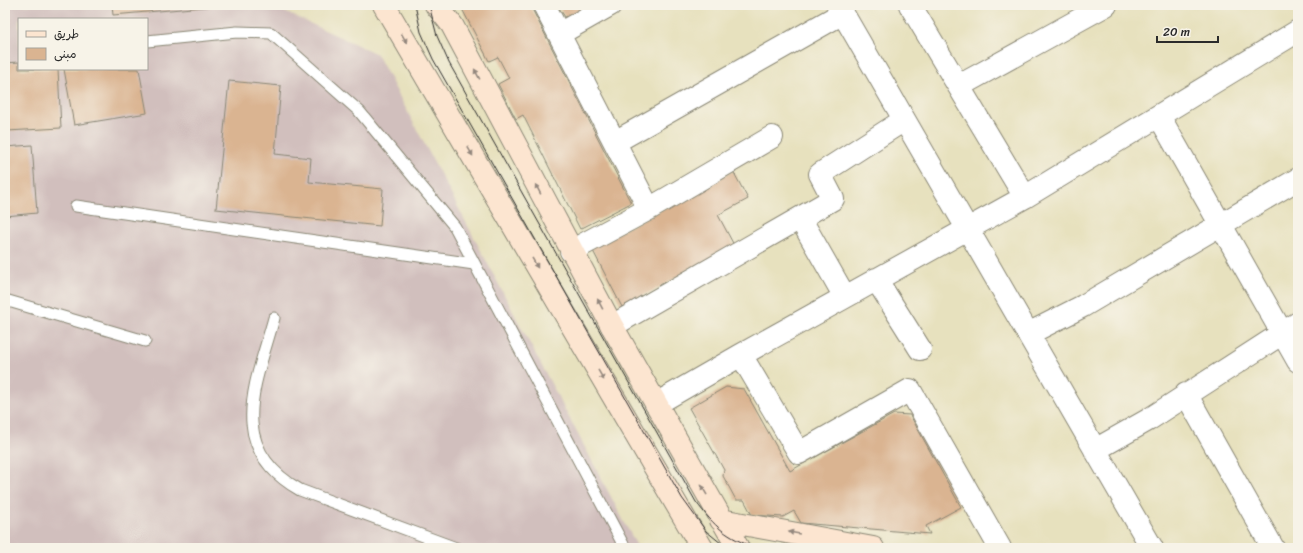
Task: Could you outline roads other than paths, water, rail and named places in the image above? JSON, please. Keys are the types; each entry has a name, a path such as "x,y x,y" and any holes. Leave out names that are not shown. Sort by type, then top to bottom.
{"main road":[{"path":"384,5 702,548"},
{"path":"436,5 452,26 612,326 738,548"},
{"path":"446,5 452,26"},
{"path":"721,520 873,548"}],"street":[{"path":"544,5 649,209"},
{"path":"559,34 610,5"},
{"path":"910,5 1025,197"},
{"path":"959,86 1106,5"},
{"path":"615,142 841,9 1152,548"},
{"path":"656,404 876,279 1025,197 1298,31"},
{"path":"1159,116 1220,224 1290,327 1298,361"},
{"path":"612,326 833,199 820,174 904,120"},
{"path":"571,251 649,209 772,137"},
{"path":"1028,334 1084,306 1298,179"},
{"path":"800,218 845,297"},
{"path":"876,279 920,349"},
{"path":"1095,450 1148,420 1290,327"},
{"path":"741,355 799,453 910,390 1000,548"},
{"path":"1186,394 1273,548"}],"lane":[{"path":"148,41 237,32 271,33 359,111 455,227 626,548"},
{"path":"76,206 474,264"},
{"path":"5,300 145,341"},
{"path":"274,318 253,398 251,421 254,438 261,455 272,469 284,481 300,490 456,548"}],"tram line":[{"path":"415,5 421,32 433,59 682,498 706,531 727,548"},
{"path":"429,5 437,36 449,63 696,502 715,525 737,540 756,548"}]}
